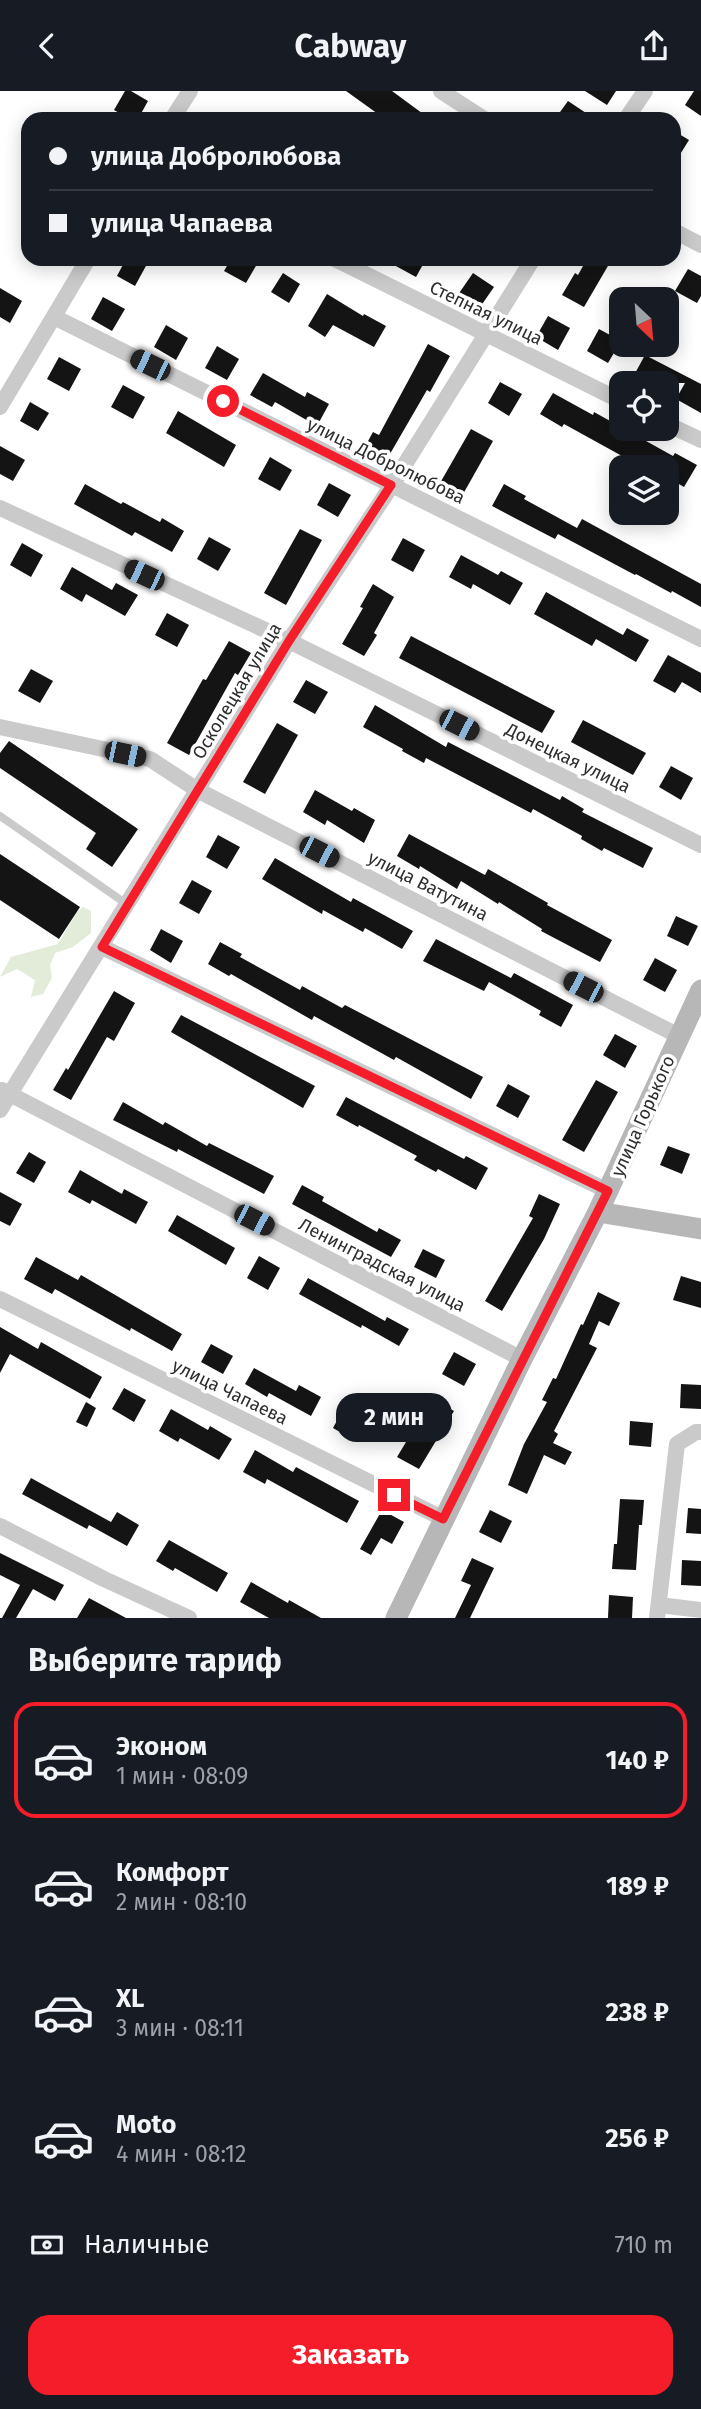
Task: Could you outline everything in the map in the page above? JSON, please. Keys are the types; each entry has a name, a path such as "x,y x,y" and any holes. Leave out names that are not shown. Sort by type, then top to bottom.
{"street":[{"path":"176,112 190,91"},
{"path":"441,91 473,112"},
{"path":"631,112 645,91"},
{"path":"681,235 701,245"},
{"path":"0,407 84,266"},
{"name":"Степная улица","path":"349,266 609,395"},
{"name":"Осколецкая улица","path":"0,1110 4,1092 102,947 289,641 528,266"},
{"name":"улица Добролюбова","path":"54,317 701,639"},
{"path":"679,429 701,440"},
{"name":"Донецкая улица","path":"0,508 289,641 701,845"},
{"name":"улица Ватутина","path":"0,727 149,759 198,791 679,1036"},
{"path":"102,947 608,1191"},
{"name":"улица Горького","path":"396,1618 598,1212 701,990"},
{"name":"Ленинградская улица","path":"4,1092 523,1359"},
{"path":"598,1212 701,1229"},
{"name":"улица Чапаева","path":"0,1299 443,1519"},
{"path":"701,1432 696,1431 677,1444 658,1611 701,1610"},
{"path":"0,1526 104,1579 189,1618"}],"lane":[{"path":"0,816 128,905"}],"green space":[{"path":"83,907 91,911 91,933 73,947 55,953 50,965 52,978 43,994 31,997 35,980 17,969 0,977 11,957 58,944 77,912"}],"building":[{"path":"125,91 131,91 148,101 142,112 114,110"},
{"path":"346,91 392,91 420,112 375,112"},
{"path":"585,91 616,91 607,105"},
{"path":"694,91 701,91 701,116 685,105"},
{"path":"568,101 584,112 560,112"},
{"path":"681,135 689,140 681,153"},
{"path":"122,266 146,266 135,286 117,276"},
{"path":"227,266 256,266 246,283 224,271"},
{"path":"396,266 422,266 416,277"},
{"path":"583,266 608,266 584,307 562,295 575,273 578,275"},
{"path":"688,269 701,276 701,296 697,303 679,293 677,287"},
{"path":"283,273 300,284 289,303 271,292"},
{"path":"473,273 494,287 476,313 455,299"},
{"path":"0,288 22,301 10,323 0,317"},
{"path":"327,294 363,316 364,314 386,326 374,347 333,325 325,337 308,326"},
{"path":"103,297 125,309 112,331 91,319"},
{"path":"548,316 570,328 558,350 536,337"},
{"path":"166,325 188,338 176,360 154,347"},
{"path":"599,329 609,334 609,357 612,357 608,363 587,351"},
{"path":"428,344 450,356 383,466 361,454 373,432 379,435"},
{"path":"217,346 239,359 227,380 205,368"},
{"path":"59,357 81,369 69,391 47,379"},
{"path":"644,357 649,357 676,371 636,371"},
{"path":"263,373 305,397 307,392 329,404 317,426 275,402 272,407 250,395"},
{"path":"679,373 701,384 701,413 679,401 679,394 685,383 679,383"},
{"path":"500,382 522,394 509,416 488,403"},
{"path":"123,385 145,397 133,419 111,407"},
{"path":"553,393 593,415 594,412 609,420 609,441 646,441 671,455 620,455 540,414"},
{"path":"30,402 49,413 38,431 20,421"},
{"path":"178,411 236,445 224,467 166,433"},
{"path":"471,429 493,441 458,503 436,490"},
{"path":"0,446 25,460 13,481 0,474"},
{"path":"679,455 697,465 684,487 679,484"},
{"path":"270,457 292,470 280,491 258,479"},
{"path":"329,483 351,495 338,517 317,505"},
{"path":"85,484 121,504 123,502 160,522 162,518 184,531 172,552 135,532 132,536 74,504"},
{"path":"504,484 526,496 524,499 577,528 582,519 701,584 701,607 558,534 555,539 492,506"},
{"path":"300,529 322,540 286,605 264,593"},
{"path":"209,537 231,549 218,571 197,559"},
{"path":"403,538 425,550 413,572 391,560"},
{"path":"22,543 43,555 31,577 10,565"},
{"path":"461,555 498,575 501,571 523,583 510,605 473,584 471,589 449,577"},
{"path":"72,567 112,590 116,583 138,595 125,616 86,594 82,602 60,589"},
{"path":"373,584 394,597 364,656 342,644 363,608 360,607"},
{"path":"546,592 623,635 627,628 649,640 636,662 596,639 592,646 534,614"},
{"path":"167,613 189,625 177,647 155,635"},
{"path":"411,636 555,711 542,733 399,658"},
{"path":"229,641 251,653 238,675 235,673 189,755 167,743 203,679 206,680"},
{"path":"668,655 701,673 701,693 682,682 675,693 653,681"},
{"path":"31,669 53,681 40,703 18,691"},
{"path":"306,680 328,692 315,714 293,702"},
{"path":"375,705 446,747 448,742 560,800 562,796 584,809 582,812 653,848 643,868 604,848 602,851 581,839 582,836 533,809 531,813 426,758 424,763 402,751 403,749 363,727"},
{"path":"583,720 646,753 633,775 571,742"},
{"path":"277,723 298,735 265,794 243,782"},
{"path":"9,741 138,829 112,867 86,849 96,833 0,768 0,753"},
{"path":"671,766 693,778 681,800 659,787"},
{"path":"315,790 352,811 354,808 375,820 364,843 327,820 325,825 303,812"},
{"path":"409,834 485,875 488,869 612,940 600,962 541,931 542,929 499,902 498,904 461,881 457,889 420,866 419,869 397,856"},
{"path":"218,835 240,847 227,869 206,857"},
{"path":"0,854 80,907 59,939 0,900"},
{"path":"275,858 351,902 353,898 413,931 402,949 365,928 363,932 323,910 322,914 262,879"},
{"path":"192,880 212,891 199,914 179,903"},
{"path":"676,916 698,926 688,946 667,936"},
{"path":"161,929 183,941 171,963 150,950"},
{"path":"436,939 511,978 514,973 573,1005 561,1027 539,1015 541,1011 489,982 484,991 423,961"},
{"path":"220,942 242,954 240,957 300,990 302,986 342,1008 345,1005 483,1077 471,1099 396,1057 394,1060 314,1016 312,1020 208,964"},
{"path":"655,958 677,970 665,992 643,980"},
{"path":"114,991 135,1003 114,1041 107,1037 71,1100 53,1090 66,1068 68,1070"},
{"path":"181,1015 315,1086 303,1108 171,1032"},
{"path":"615,1034 637,1046 625,1068 603,1055"},
{"path":"596,1080 618,1092 584,1152 562,1140"},
{"path":"508,1084 530,1096 518,1118 496,1106"},
{"path":"346,1097 464,1159 466,1156 488,1168 476,1190 438,1169 436,1172 414,1160 417,1156 336,1115"},
{"path":"123,1102 163,1125 165,1122 207,1146 209,1143 274,1176 264,1194 178,1149 177,1152 113,1120"},
{"path":"668,1146 690,1154 682,1174 660,1165"},
{"path":"29,1152 46,1162 34,1183 16,1173"},
{"path":"80,1170 122,1194 124,1189 148,1202 136,1224 92,1200 90,1204 68,1192"},
{"path":"302,1185 324,1197 322,1201 377,1232 379,1228 401,1240 391,1257 292,1204"},
{"path":"0,1192 22,1204 10,1226 0,1221"},
{"path":"539,1194 560,1204 544,1239 502,1311 485,1301 533,1218 529,1216"},
{"path":"177,1215 235,1248 226,1265 168,1231"},
{"path":"423,1249 445,1260 436,1278 414,1267"},
{"path":"259,1256 280,1268 268,1290 247,1278"},
{"path":"36,1257 78,1280 81,1275 182,1334 172,1351 55,1289 52,1294 24,1279"},
{"path":"681,1276 701,1282 701,1308 673,1300"},
{"path":"308,1278 385,1321 387,1317 409,1329 399,1346 299,1294"},
{"path":"598,1292 620,1303 609,1326 599,1321 589,1344 597,1348 554,1431 558,1434 553,1443 572,1452 565,1465 544,1455 527,1494 508,1485 524,1444 547,1402 542,1400 553,1378 556,1379"},
{"path":"0,1327 38,1349 41,1342 102,1377 90,1399 10,1354 0,1373"},
{"path":"211,1344 233,1356 223,1374 201,1362"},
{"path":"454,1352 476,1364 464,1386 442,1374"},
{"path":"254,1368 296,1391 299,1385 321,1397 311,1416 269,1393 267,1397 245,1384"},
{"path":"681,1384 701,1385 701,1409 680,1408"},
{"path":"124,1388 146,1400 134,1422 112,1409"},
{"path":"432,1399 454,1411 419,1469 397,1457"},
{"path":"86,1402 96,1408 87,1427 76,1422"},
{"path":"345,1406 367,1418 354,1440 333,1428"},
{"path":"171,1409 208,1430 210,1426 232,1439 219,1460 180,1438 178,1442 159,1431"},
{"path":"630,1421 653,1423 651,1447 629,1445"},
{"path":"255,1450 293,1472 296,1467 359,1501 347,1523 267,1479 265,1484 243,1472"},
{"path":"31,1478 111,1522 117,1512 139,1525 127,1546 89,1525 87,1529 22,1494"},
{"path":"620,1499 644,1500 642,1525 639,1525 636,1570 612,1569 614,1544 617,1544"},
{"path":"688,1508 701,1509 701,1534 686,1533"},
{"path":"382,1510 404,1522 392,1544 381,1538 371,1555 360,1549"},
{"path":"490,1510 512,1521 501,1543 479,1532"},
{"path":"169,1540 228,1573 217,1592 175,1568 173,1571 156,1561"},
{"path":"0,1553 64,1585 55,1601 33,1589 16,1618 2,1618 20,1585 0,1575"},
{"path":"472,1558 494,1568 470,1618 455,1618 471,1585 461,1581"},
{"path":"682,1560 701,1561 701,1586 681,1585"},
{"path":"251,1582 321,1618 269,1618 240,1602"},
{"path":"609,1595 633,1597 632,1618 608,1618"},
{"path":"89,1598 126,1618 77,1618"}],"route":[{"path":"223,401 391,485 289,641 102,947 608,1191 443,1519 394,1495"}]}
